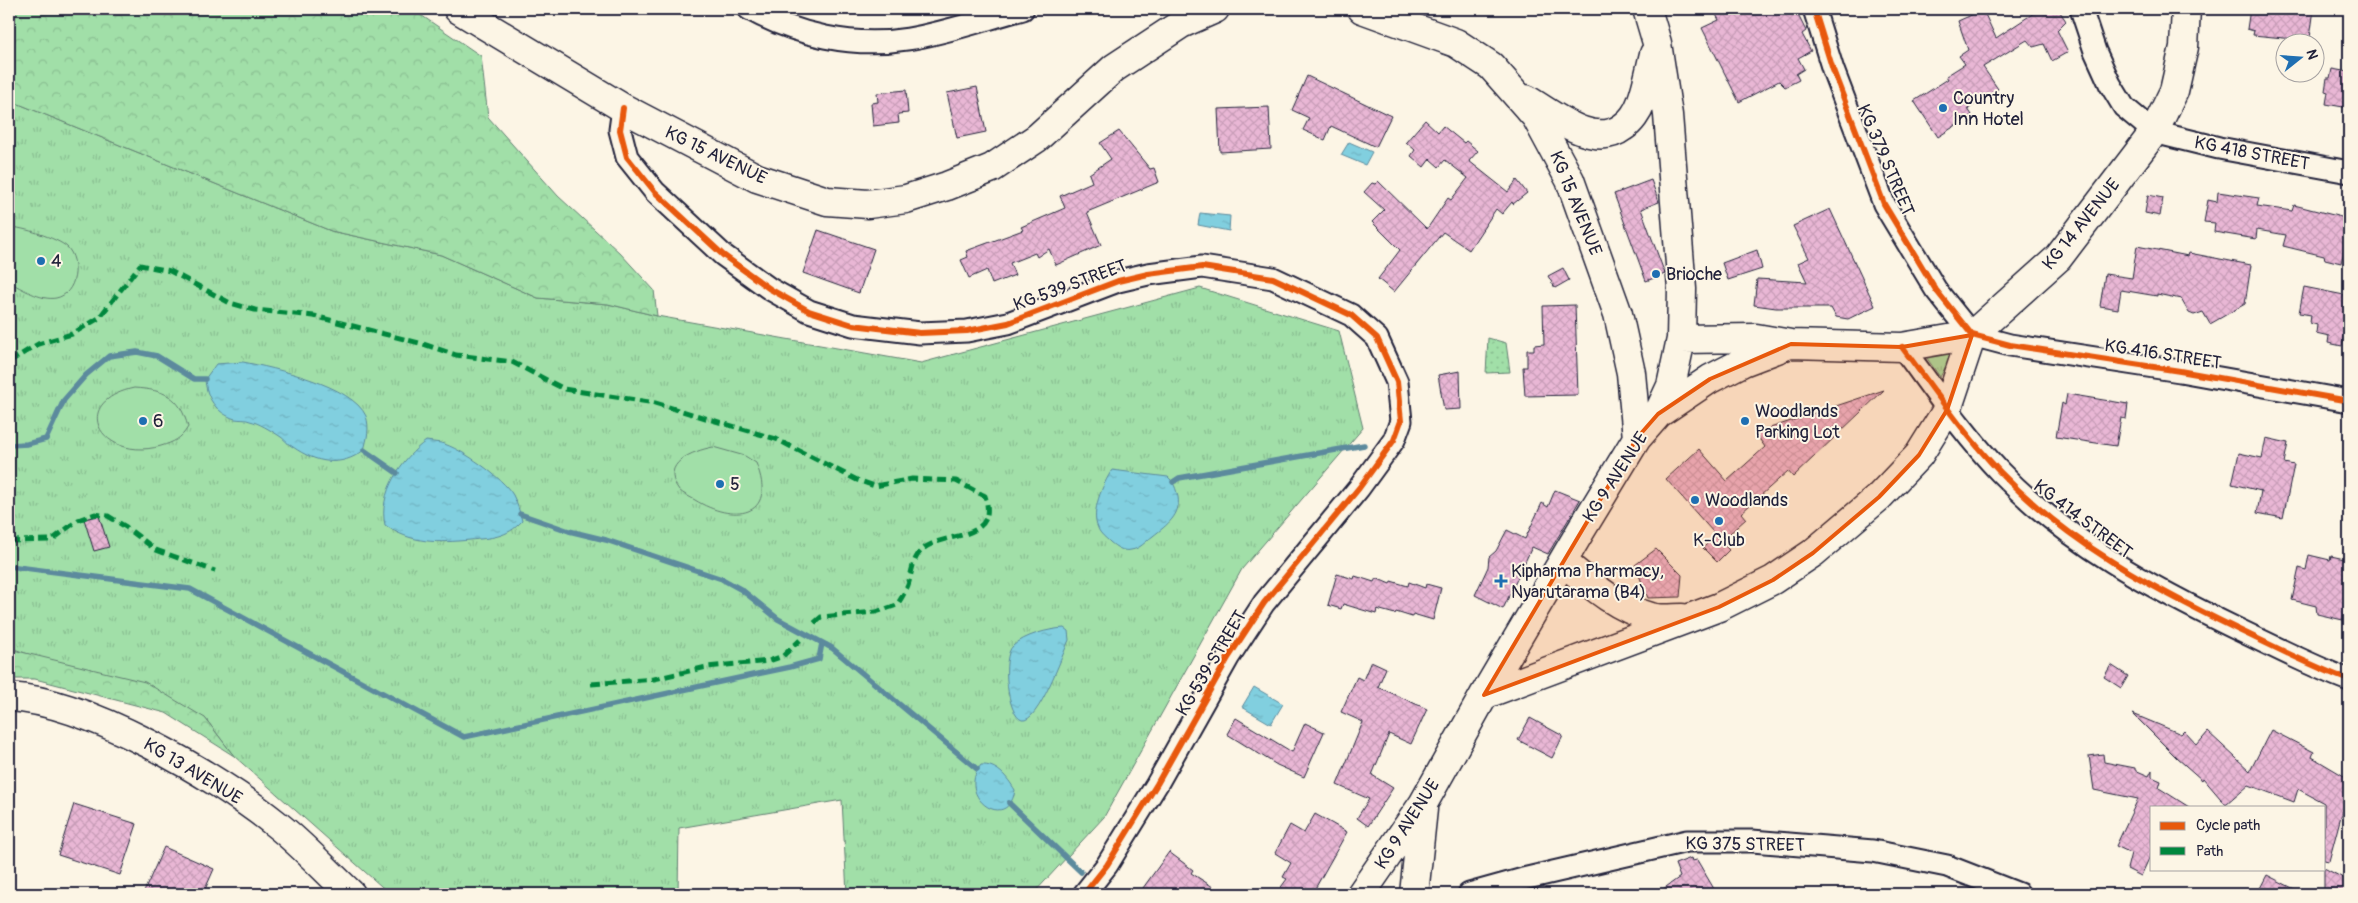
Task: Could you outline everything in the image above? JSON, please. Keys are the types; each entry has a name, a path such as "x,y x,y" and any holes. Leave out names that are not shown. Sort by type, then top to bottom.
{"main road":[{"name":"KG 15 AVENUE","path":"458,9 623,108 757,178 827,201 868,204 906,199 947,186 992,168 1037,138 1114,68 1181,24 1215,9"},
{"name":"KG 15 AVENUE","path":"1362,9 1456,43 1491,66 1536,117 1570,180 1618,314 1631,373 1637,438"},
{"name":"KG 9 AVENUE","path":"1361,894 1423,804 1484,695 1637,438 1658,414 1671,386 1681,339 1681,280 1668,115 1657,43 1647,9"},
{"name":"KG 14 AVENUE","path":"1972,334 2058,258 2154,132 2176,83 2184,46 2186,9"},
{"path":"1514,91 1579,130 1599,136 1615,133 1630,123 1641,105 1657,43"},
{"path":"1484,695 1692,618 1773,580 1813,554 1879,497 1919,455 1947,410 1972,334 1902,347 1791,344 1756,338 1681,339"},
{"path":"1658,414 1710,379 1743,362 1791,344"},
{"path":"1563,562 1601,593 1629,609 1652,618 1692,618"},
{"name":"KG 13 AVENUE","path":"9,697 28,698 81,714 140,739 200,773 276,824 351,894"},
{"path":"1414,891 1423,804"},
{"path":"1384,862 1414,891"}],"street":[{"path":"748,9 770,21 819,37 868,41 908,39 1023,9"},
{"name":"KG 379 STREET","path":"1814,9 1836,79 1884,204 1936,290 1972,334"},
{"path":"2081,9 2095,51 2110,84 2124,107 2154,132"},
{"name":"KG 539 STREET","path":"623,108 620,130 627,157 655,192 723,254 770,289 809,310 853,325 920,332 967,331 1008,323 1118,281 1148,274 1202,267 1273,278 1352,314 1377,338 1397,382 1401,421 1394,440 1359,488 1264,603 1228,658 1158,784 1107,865 1084,894"},
{"name":"KG 418 STREET","path":"2154,132 2219,148 2349,172"},
{"name":"KG 416 STREET","path":"1972,334 2010,345 2180,371 2349,402"},
{"name":"KG 414 STREET","path":"1902,347 1947,410 2001,472 2049,517 2100,556 2164,594 2321,670 2349,680"},
{"name":"KG 375 STREET","path":"1469,894 1514,881 1686,841 1743,841 1873,851 1947,866 2019,894"}],"highlighted area":[{"path":"1972,335 1947,410 1919,455 1879,497 1813,553 1773,580 1719,607 1484,695 1637,438 1658,414 1710,379 1791,344 1902,347"}],"green space":[{"path":"9,9 412,9 481,56 488,117 558,196 620,253 654,290 657,316 608,304 538,298 441,255 331,231 9,100"},
{"path":"9,100 331,231 441,255 538,298 608,304 657,316 921,363 1200,288 1339,331 1363,428 1242,569 1104,817 1033,894 847,894 842,800 679,828 678,894 390,894 234,756 205,718 17,650 9,649"},
{"name":"4","path":"9,227 39,234 56,240 67,247 74,260 75,268 75,276 69,290 56,298 44,298 9,282"},
{"path":"1488,338 1506,343 1510,372 1486,373"},
{"path":"1961,339 1940,377 1922,351"},
{"name":"6","path":"134,388 163,393 181,408 188,427 177,440 166,445 140,449 123,446 109,439 100,429 97,417 101,406 113,395"},
{"name":"5","path":"713,447 745,456 756,463 761,482 761,496 757,505 748,511 737,513 723,512 709,507 679,490 674,481 673,472 681,460 688,455"},
{"path":"9,649 145,682 205,718 234,756 166,713 35,679 9,679"}],"water":[{"path":"1349,142 1372,152 1365,165 1341,155"},
{"path":"1200,213 1230,216 1229,231 1198,225"},
{"path":"243,362 311,380 345,395 358,405 366,416 368,429 364,450 346,459 337,461 320,460 291,446 280,436 261,425 248,420 235,419 222,413 213,403 207,392 205,379 216,364"},
{"path":"426,441 449,446 470,457 491,472 513,495 522,521 510,531 498,536 447,542 415,539 405,536 385,525 385,501 388,490 400,467"},
{"path":"1112,470 1168,477 1173,483 1178,497 1177,509 1172,519 1143,544 1134,549 1125,550 1115,546 1100,532 1096,521 1099,498"},
{"path":"1064,628 1068,631 1069,640 1049,686 1035,711 1028,718 1022,720 1017,716 1009,697 1007,661 1009,652 1018,642 1030,636 1044,631"},
{"path":"1254,687 1283,704 1271,724 1242,707"},
{"path":"981,765 997,769 1009,780 1015,790 1010,803 1003,809 994,810 986,806 978,798 974,788 975,777"}],"building":[{"path":"1713,9 1795,9 1806,31 1802,34 1811,51 1798,58 1804,69 1796,74 1799,80 1785,87 1779,81 1739,102 1702,28 1719,20"},
{"path":"2040,9 2058,9 2066,21 2057,30 2068,52 2052,61 2044,44 2033,47 2027,40 1983,67 1998,89 1968,109 1972,115 1938,137 1914,101 1948,79 1946,76 1965,64 1959,56 1968,50 1958,21 1983,10 1996,38"},
{"path":"2250,9 2314,9 2311,32 2276,32 2276,37 2253,35 2254,31 2247,29"},
{"path":"2332,69 2349,72 2349,108 2326,104 2328,92 2325,91 2327,78 2330,78"},
{"path":"1307,76 1391,116 1376,147 1331,126 1325,140 1303,130 1309,118 1292,110"},
{"path":"977,87 986,132 957,138 947,93"},
{"path":"906,90 908,113 898,114 899,123 873,126 871,103 878,102 877,93"},
{"path":"1269,107 1271,149 1220,152 1218,109"},
{"path":"1425,120 1438,132 1443,126 1464,143 1466,141 1478,151 1469,161 1508,192 1517,180 1527,193 1513,204 1512,202 1502,214 1496,209 1469,250 1443,232 1394,292 1378,279 1400,250 1372,222 1384,210 1364,192 1372,183 1375,184 1378,181 1427,229 1448,198 1451,200 1468,178 1445,160 1439,167 1430,159 1424,167 1411,156 1415,150 1406,142"},
{"path":"1119,131 1150,169 1154,168 1159,182 1087,212 1101,245 1056,265 1049,249 1037,257 1035,253 1010,263 1015,275 992,284 987,270 969,278 961,260 968,257 966,251 1023,230 1021,227 1065,208 1060,196 1092,182 1089,174 1111,159 1100,143"},
{"path":"1651,180 1659,202 1641,209 1665,274 1646,281 1614,194"},
{"path":"2218,192 2259,198 2257,206 2292,211 2294,205 2349,219 2349,245 2345,246 2341,263 2325,259 2324,256 2283,246 2286,235 2257,230 2256,239 2214,232 2215,223 2204,222 2208,200 2217,202"},
{"path":"2148,195 2163,198 2160,216 2145,213"},
{"path":"1830,209 1875,306 1848,319 1836,317 1831,308 1776,308 1754,305 1757,279 1807,282 1798,263 1809,258 1793,226"},
{"path":"818,230 874,249 859,293 803,273"},
{"path":"2137,246 2188,256 2189,253 2251,265 2245,304 2210,324 2203,312 2194,315 2189,313 2181,299 2157,294 2157,296 2121,290 2118,309 2100,306 2105,274 2132,278"},
{"path":"1757,250 1762,269 1728,280 1722,263"},
{"path":"1563,268 1569,280 1555,288 1548,276"},
{"path":"2304,287 2349,296 2349,310 2342,346 2328,343 2329,336 2316,333 2317,325 2310,323 2311,315 2299,313"},
{"path":"1575,305 1578,395 1525,396 1523,367 1527,367 1527,350 1534,350 1534,345 1544,344 1543,306"},
{"path":"1460,371 1461,409 1444,410 1438,375"},
{"path":"1884,390 1793,477 1788,471 1741,513 1746,519 1721,541 1666,479 1699,449 1727,481 1765,447 1755,433"},
{"path":"2067,394 2128,404 2126,419 2121,418 2116,446 2056,437 2062,403 2065,405"},
{"path":"2266,438 2288,443 2284,463 2294,465 2283,518 2257,513 2261,491 2232,484 2239,453 2262,458"},
{"path":"1555,490 1580,500 1548,554 1532,547 1503,609 1475,595 1488,567 1489,557 1496,551 1507,530 1525,539 1542,503 1548,507"},
{"path":"99,516 109,547 94,551 84,519"},
{"path":"1715,536 1729,550 1717,562 1703,548"},
{"path":"1656,549 1682,575 1680,597 1648,598 1635,565"},
{"path":"2309,555 2330,560 2331,556 2349,560 2349,610 2347,621 2317,614 2316,606 2292,600 2299,568 2306,570"},
{"path":"1337,574 1354,579 1355,576 1374,582 1376,578 1390,584 1391,581 1408,586 1409,582 1425,588 1426,584 1441,588 1433,620 1413,614 1412,617 1377,609 1376,614 1343,604 1341,609 1328,605"},
{"path":"1371,661 1386,668 1378,687 1427,709 1411,744 1389,734 1372,775 1393,788 1368,826 1357,818 1369,799 1337,785 1363,722 1341,712 1357,677 1363,680"},
{"path":"2111,665 2128,676 2121,688 2104,677"},
{"path":"2133,714 2181,734 2184,731 2197,745 2208,732 2250,771 2271,730 2314,752 2312,757 2349,779 2349,799 2341,816 2329,861 2326,860 2326,806 2324,806 2324,803 2298,789 2294,802 2249,785 2226,805 2203,778 2202,780"},
{"path":"1236,718 1292,752 1305,723 1324,732 1304,777 1277,765 1227,734"},
{"path":"1530,718 1563,736 1552,758 1518,740"},
{"path":"2103,754 2104,762 2135,768 2135,770 2149,776 2152,770 2152,777 2161,781 2159,788 2187,806 2150,806 2150,856 2141,876 2127,869 2131,853 2116,846 2138,799 2094,790 2089,756"},
{"path":"74,804 137,824 120,875 58,855"},
{"path":"1315,814 1347,832 1312,894 1276,894 1287,879 1283,877 1291,863 1275,853 1290,825 1304,833"},
{"path":"164,847 214,869 203,894 143,894"},
{"path":"1169,852 1193,870 1191,873 1224,894 1151,894 1143,888"},
{"path":"1691,858 1692,861 1697,860 1717,894 1656,894 1680,877 1675,864"},
{"path":"2326,869 2349,881 2349,894 2324,894 2324,870"},
{"path":"2267,875 2304,894 2257,894"}],"waterway":[{"path":"9,445 27,444 46,439 64,400 86,375 109,356 137,352 157,356 194,379 205,379"},
{"path":"1173,482 1179,478 1364,445"},
{"path":"364,450 397,473"},
{"path":"520,514 569,531 606,540 722,579 742,590 778,619 832,648 977,769"},
{"path":"9,566 190,589 464,737 790,667 819,659 822,643"},
{"path":"1009,803 1081,872"}],"marked path":[{"path":"9,362 38,344 72,334 99,318 140,265 170,271 230,303 255,310 314,316 423,344 456,355 512,362 564,389 655,403 776,439 857,480 875,486 912,479 956,481 985,496 987,512 983,523 975,530 963,535 925,547 915,559 908,585 897,605 876,612 821,617 812,625"},
{"path":"9,541 52,540 78,520 95,514 108,516 156,550 215,571"},
{"path":"591,684 654,679 707,667 769,661 783,656 800,640"}],"cycle path":[{"path":"1814,9 1833,70 1884,204 1936,290 1972,335 2010,345 2180,371 2349,401"},
{"path":"623,108 620,130 627,157 655,192 723,255 770,289 809,311 853,325 920,333 967,331 1008,323 1118,281 1148,274 1202,267 1273,278 1351,315 1377,338 1397,382 1401,421 1394,440 1359,488 1264,603 1228,658 1157,784 1107,865 1084,894"},
{"path":"1902,347 1986,457 2026,497 2054,521 2112,562 2175,598 2293,656 2349,680"}],"place":[{"name":"Country Inn Hotel","path":"1943,108"},
{"name":"4","path":"41,261"},
{"name":"Brioche","path":"1656,274"},
{"name":"6","path":"143,421"},
{"name":"Woodlands Parking Lot","path":"1745,421"},
{"name":"5","path":"720,484"},
{"name":"Woodlands","path":"1695,500"},
{"name":"K-Club","path":"1719,521"},
{"name":"Kipharma Pharmacy, Nyarutarama (B4)","path":"1501,581"}]}
